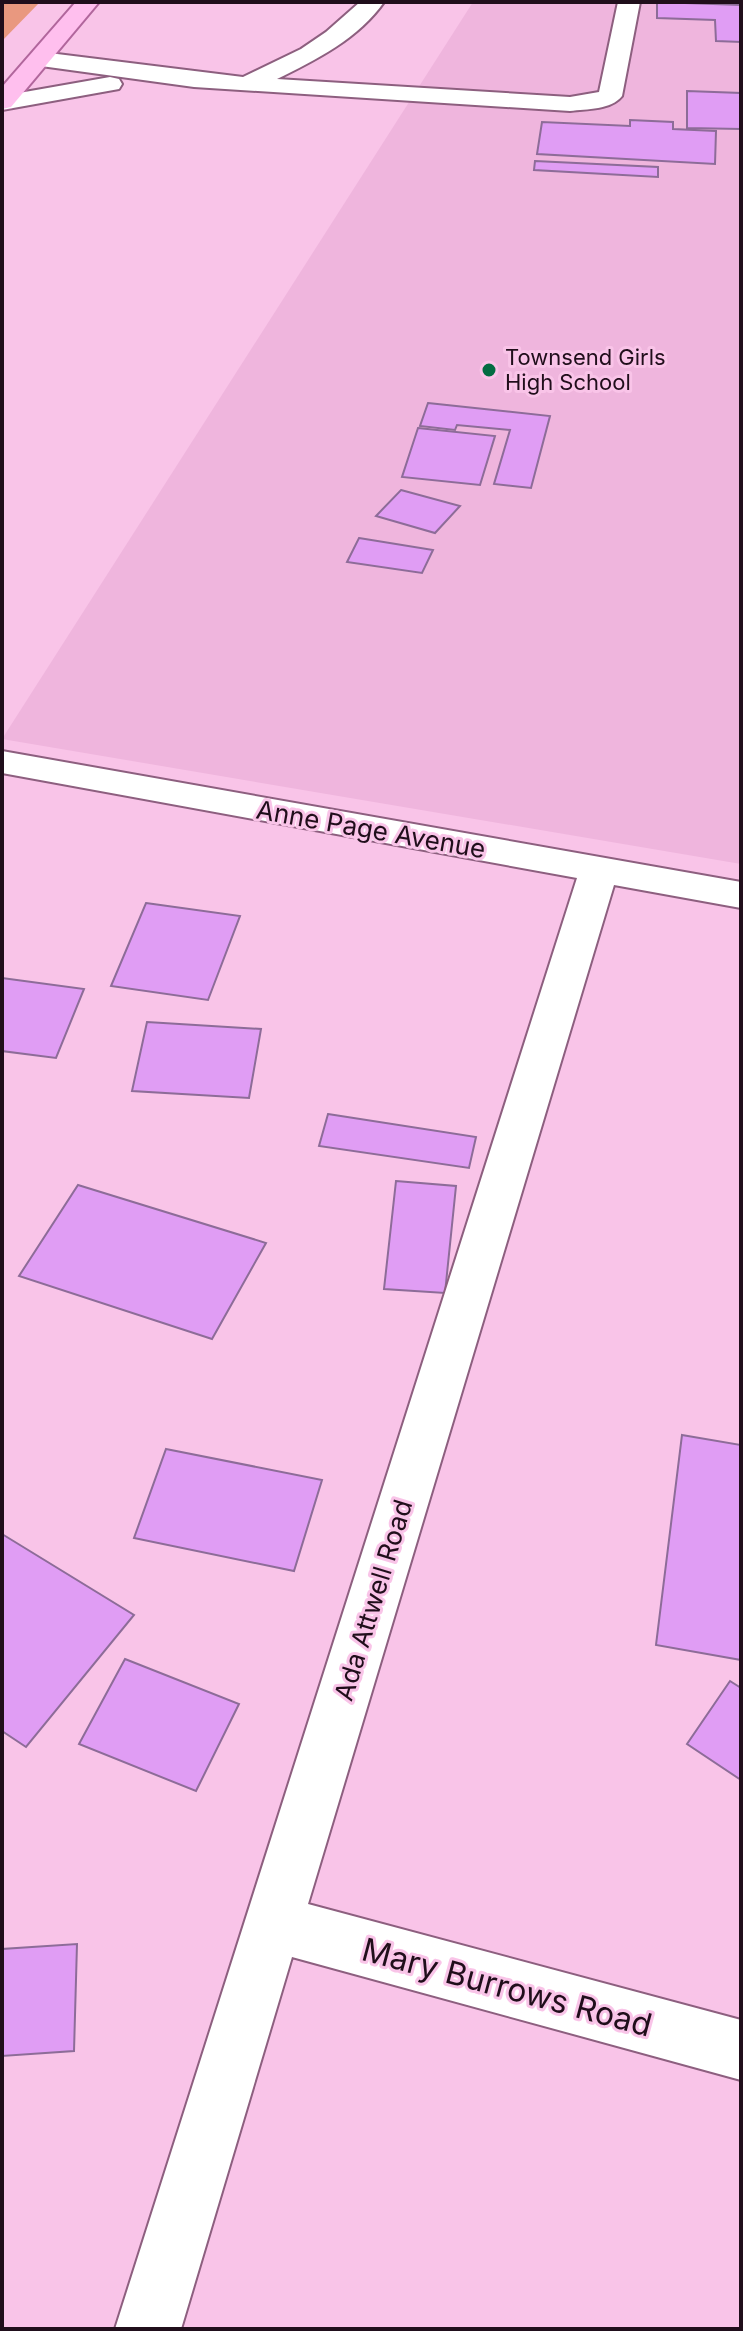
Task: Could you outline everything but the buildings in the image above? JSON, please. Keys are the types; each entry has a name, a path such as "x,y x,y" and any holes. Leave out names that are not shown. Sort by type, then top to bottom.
{"main road":[{"path":"2,102 88,2"}],"street":[{"path":"247,84 309,54 334,37 373,2"},
{"path":"41,59 194,80 570,104 610,96 629,2"},
{"path":"2,102 101,85 194,80"},
{"name":"Anne Page Avenue","path":"2,762 741,895"},
{"name":"Ada Attwell Road","path":"148,2329 599,870"},
{"name":"Mary Burrows Road","path":"273,1923 741,2050"}],"shaded area":[{"path":"2,2 40,2 2,41"},
{"name":"Townsend Girls High School","path":"473,2 741,2 741,864 2,739"}],"place":[{"name":"Townsend Girls High School","path":"489,370"}]}
